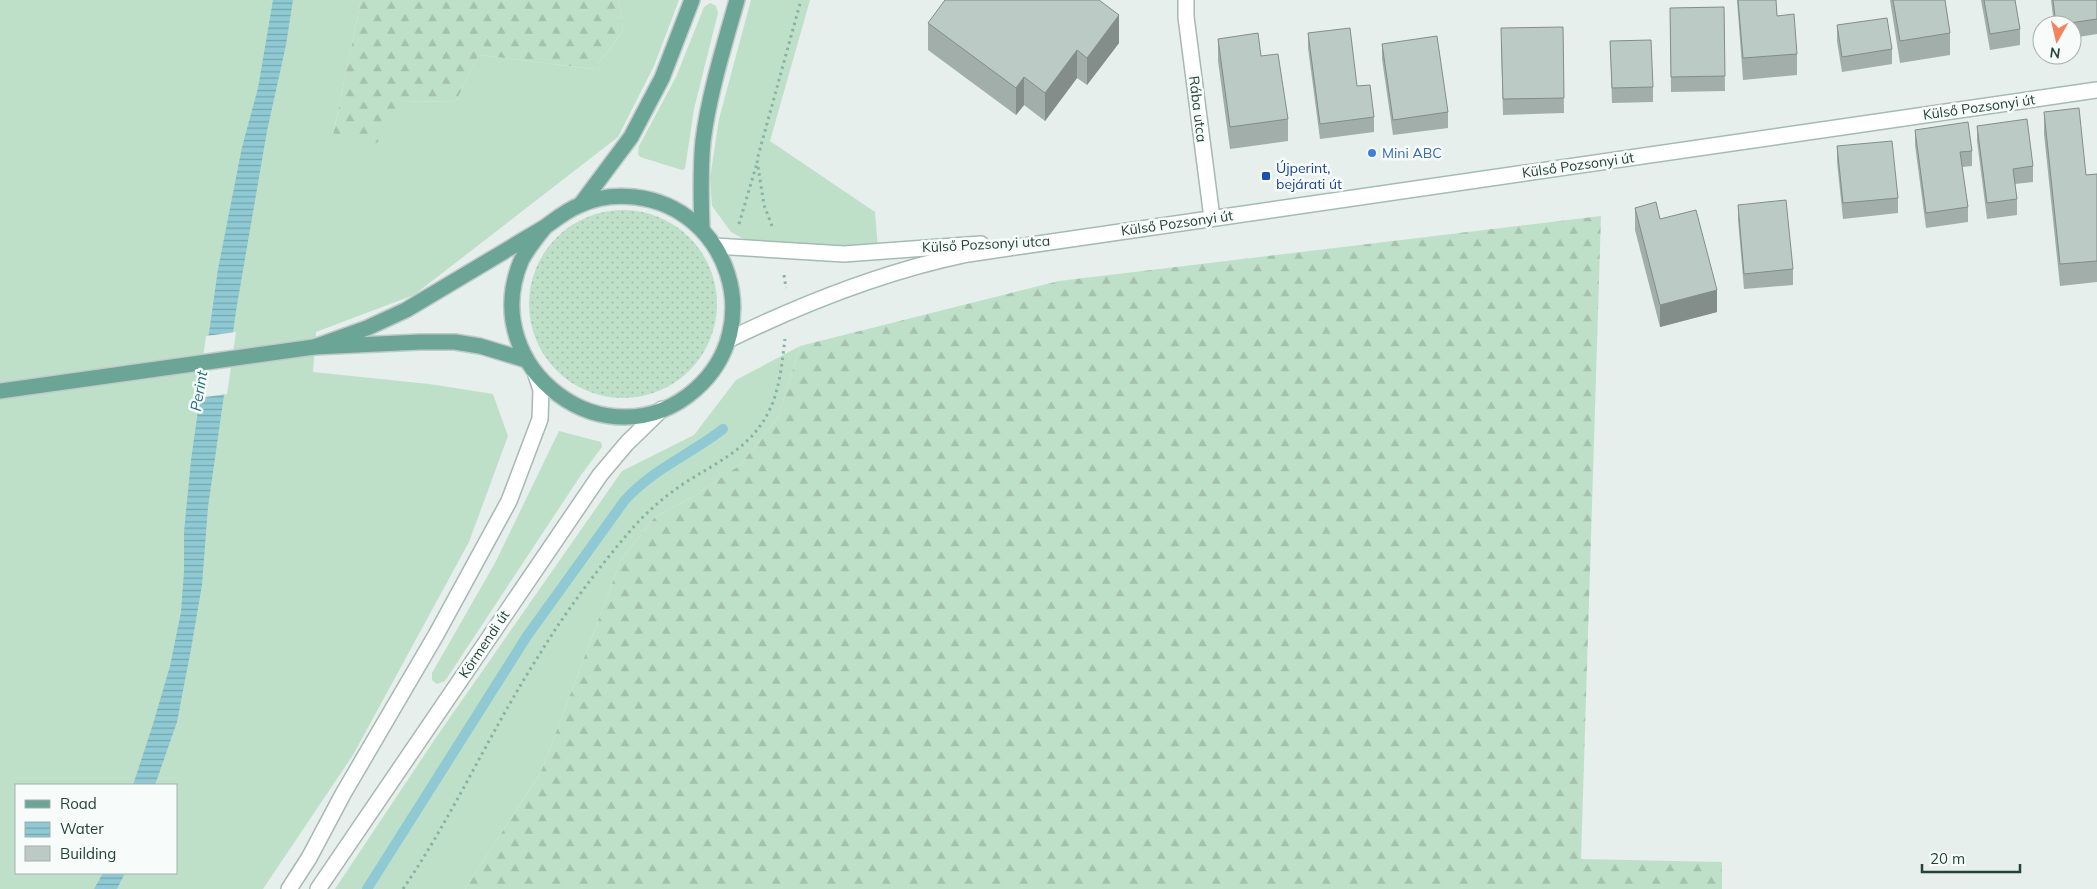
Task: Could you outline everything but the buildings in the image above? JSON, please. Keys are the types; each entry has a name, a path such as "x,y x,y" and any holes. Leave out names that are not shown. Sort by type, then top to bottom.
{"main road":[{"path":"581,204 632,137 662,78 692,0"},
{"path":"702,229 701,182 704,140 715,84 737,0"},
{"name":"Rába utca","path":"1186,0 1186,17 1212,218"},
{"name":"Külső Pozsonyi út","path":"1060,240 2097,90"},
{"path":"314,347 367,328 406,310 545,228 562,214 581,204 602,198 623,196 645,198 666,205 702,229 715,246 724,263 733,301 732,321 728,340 710,375 696,389 680,401 662,410 642,415 623,416 596,413 566,401 536,375"},
{"path":"289,889 309,858 343,794 436,635 509,501 530,448 540,419 541,390 536,375 526,360 518,341 513,321 512,301 515,280 522,261 532,243 545,228"},
{"name":"Külső Pozsonyi utca","path":"715,246 844,254 943,245 1060,240"},
{"name":"Külső Pozsonyi utca","path":"728,340 838,292 924,263 968,254 1060,240"},
{"path":"0,391 314,347 455,342 480,346 526,360"},
{"name":"Körmendi út","path":"318,889 594,482 627,443 662,410"}],"path":[{"path":"738,226 801,0"},
{"path":"404,889 434,840 535,661 558,625 608,558 626,536 662,499 731,455 751,438 771,407 781,373 789,312 781,250 764,205 757,160"}],"green space":[{"path":"0,0 361,0 333,135 405,102 456,101 479,55 594,69 623,31 619,0 679,0 654,66 618,137 414,295 316,332 313,372 429,384 493,394 508,436 469,542 353,755 263,889 0,889"},
{"path":"361,0 619,0 623,31 594,69 479,55 456,101 405,102 377,143 333,135"},
{"path":"751,0 810,0 770,141 875,212 878,249 754,245 731,232 712,206 710,178 719,119"},
{"path":"710,3 716,6 718,13 694,109 685,169 682,170 640,157 638,154 639,146 676,77 704,7"},
{"path":"623,210 650,214 667,221 689,238 706,260 713,277 717,304 713,331 706,348 689,370 667,387 650,394 623,398 596,394 579,387 557,370 540,348 533,331 529,304 533,277 540,260 557,238 579,221 596,214"},
{"path":"1601,216 1581,859 1722,862 1722,889 465,889 541,772 621,560 655,517 694,496 740,465 778,418 800,346 1059,281"},
{"path":"800,346 778,418 740,465 694,496 655,517 621,560 541,772 465,889 335,889 437,736 622,471 694,435 736,380"},
{"path":"559,431 601,442 602,447 581,475 445,681 437,684 432,680 432,673 495,563"}],"water":[{"path":"273,0 293,0 286,45 267,131 236,311 208,507 202,585 177,722 155,784 133,784 170,666 181,612 184,532 191,460 218,269 242,147 258,88"},
{"path":"102,874 124,874 117,889 94,889"}],"pier":[{"path":"236,332 227,394 198,398 206,336"}],"waterway":[{"path":"367,889 527,636 625,500 648,479 723,429"}],"place":[{"name":"Mini ABC","path":"1372,153"},
{"name":"Újperint, bejárati út","path":"1266,176"}],"water label":[{"name":"Perint","path":"199,391"}]}
